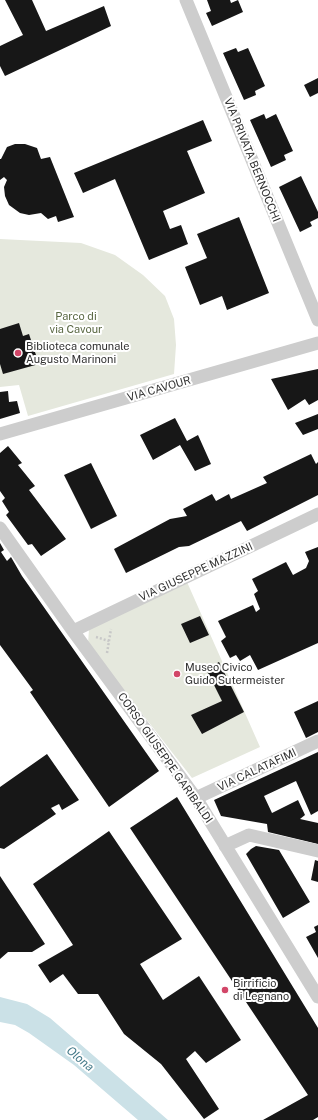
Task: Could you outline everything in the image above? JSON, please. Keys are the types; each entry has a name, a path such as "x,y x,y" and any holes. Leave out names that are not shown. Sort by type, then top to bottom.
{"street":[{"name":"VIA PRIVATA BERNOCCHI","path":"186,0 318,320"},
{"name":"VIA CAVOUR","path":"0,434 318,343"},
{"name":"VIA GIUSEPPE MAZZINI","path":"73,631 318,514"},
{"name":"CORSO GIUSEPPE GARIBALDI","path":"0,528 73,631 196,798 318,997"},
{"name":"VIA CALATAFIMI","path":"196,798 318,741"},
{"path":"225,846 249,835 318,851"}],"path":[{"path":"105,674 113,611"}],"green space":[{"name":"Parco di via Cavour","path":"0,239 81,243 115,255 143,275 165,296 174,319 176,345 174,374 28,416 19,385 0,387"},
{"path":"187,582 260,747 192,778 88,644 89,629"}],"water":[{"name":"Olona","path":"0,997 27,1004 50,1018 168,1120 138,1120 74,1065 29,1033 15,1025 0,1022"}],"building":[{"path":"5,0 32,0 46,31 104,6 111,26 5,76 0,66 0,46 23,35"},
{"path":"207,0 230,0 231,3 238,0 243,12 212,26 206,13 211,11"},
{"path":"236,48 238,52 248,48 265,86 255,91 256,95 244,100 223,53"},
{"path":"318,78 318,93 310,97 304,85"},
{"path":"264,114 266,119 276,114 293,151 284,155 286,160 271,167 250,120"},
{"path":"203,120 212,141 187,151 205,193 163,211 170,229 181,225 188,244 149,260 115,179 83,193 74,173"},
{"path":"15,144 25,144 37,148 41,159 50,157 74,217 58,222 56,216 48,219 41,213 29,215 20,213 9,205 5,196 4,187 7,180 4,177 0,180 0,159 7,147"},
{"path":"301,176 318,212 318,218 310,222 312,226 300,232 279,187"},
{"path":"239,217 269,293 227,310 222,296 200,305 185,267 207,258 197,234"},
{"name":"Biblioteca comunale Augusto Marinoni","path":"19,323 23,336 29,334 39,364 3,374 0,364 0,329"},
{"path":"318,369 318,400 309,405 305,399 288,410 271,379"},
{"path":"8,391 9,402 17,401 20,413 0,419 0,392"},
{"path":"318,414 318,429 303,435 295,423"},
{"path":"175,418 187,441 198,435 211,464 195,471 180,445 153,460 140,435"},
{"path":"8,446 22,463 18,465 35,486 29,490 66,539 41,556 32,544 28,545 6,515 9,512 2,501 5,498 0,491 0,453"},
{"path":"311,454 316,464 318,462 318,495 247,531 241,521 189,546 179,547 126,573 114,549 170,519 187,516 183,509 212,494 216,501 229,494 231,499 267,483 263,477"},
{"path":"91,463 117,516 91,529 64,475"},
{"path":"0,543 4,550 1,552 7,561 11,557 22,576 159,771 109,807 30,692 33,690 0,645"},
{"path":"318,547 318,643 258,670 250,655 240,661 236,655 230,658 221,641 226,637 218,621 253,605 256,612 260,609 254,594 258,591 252,579 286,562 293,575 306,568 309,561 305,552"},
{"path":"200,616 209,635 190,643 181,624"},
{"path":"219,662 244,712 202,734 191,715 222,701 206,669"},
{"path":"318,701 318,732 306,738 294,712"},
{"path":"318,752 318,811 311,815 296,781 264,796 272,813 298,800 305,815 300,819 318,823 318,844 268,832 267,824 221,816 214,800"},
{"path":"47,754 79,800 62,810 59,804 51,808 56,814 4,849 0,848 0,787"},
{"path":"177,797 318,1028 318,1117 313,1120 263,1120 308,1095 130,828"},
{"path":"109,831 182,939 140,964 163,1000 199,976 241,1040 206,1063 195,1051 186,1059 219,1109 204,1119 161,1064 124,1034 98,994 78,994 63,974 50,983 38,965 73,945 33,884"},
{"path":"256,846 279,850 310,902 283,918 246,854"},
{"path":"315,860 318,861 318,882 311,880"},
{"path":"0,876 45,944 32,952 8,952 0,959"},
{"path":"318,925 318,958 306,937 316,932 314,927"}],"place":[{"name":"Biblioteca comunale Augusto Marinoni","path":"18,353"},
{"name":"Museo Civico Guido Sutermeister","path":"177,674"},
{"name":"Birrificio di Legnano","path":"225,990"}]}
